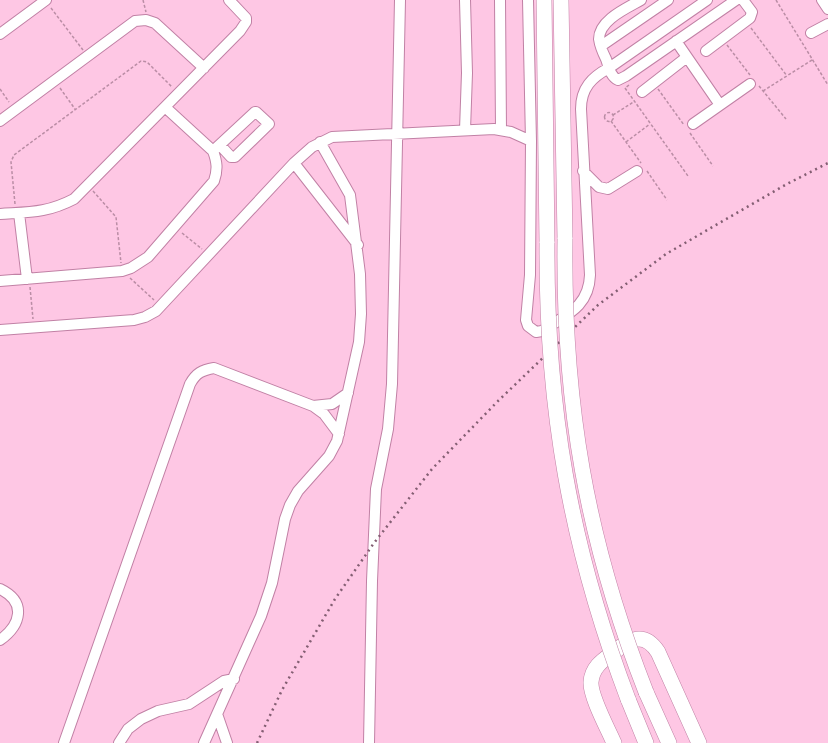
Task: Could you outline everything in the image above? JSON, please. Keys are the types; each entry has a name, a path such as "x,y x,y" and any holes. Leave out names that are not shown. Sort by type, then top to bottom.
{"highway":[{"path":"544,0 549,344 557,429 564,475 586,574 609,648 646,743"},
{"path":"561,0 565,239 564,285 567,355 574,424 590,515 614,605 646,692 669,743"},
{"path":"614,743 592,693 591,676 600,662 628,641 635,639 649,642 658,652 699,743"}],"street":[{"path":"0,34 46,0"},
{"path":"0,214 39,212 57,208 74,199 88,186 240,31 246,22 243,14 229,0"},
{"path":"369,743 372,581 376,489 388,429 392,384 400,0"},
{"path":"465,0 467,72 465,130"},
{"path":"500,0 501,130"},
{"path":"528,0 531,141 530,275 526,320 528,326 536,332 542,331 576,308 586,298 589,291 590,275 583,171 582,99 585,88 592,79 707,0"},
{"path":"641,0 612,18 604,26 599,38 609,68 614,78 618,80 622,79 736,0"},
{"path":"601,46 668,0"},
{"path":"706,51 752,16 752,12 743,0"},
{"path":"822,0 828,9"},
{"path":"0,121 126,26 135,21 146,20 155,23 204,68"},
{"path":"811,33 828,24"},
{"path":"676,41 720,105"},
{"path":"642,92 687,57"},
{"path":"693,124 750,84"},
{"path":"165,107 216,148 231,158 235,157 269,124 256,112 216,148"},
{"path":"0,330 134,320 145,317 160,307 294,163 320,142 332,137 356,135 398,135 465,130 501,130 531,141"},
{"path":"204,743 216,714 234,678 267,600 285,519 290,505 298,491 329,456 337,442 359,342 361,314 358,246 350,194 320,142"},
{"path":"0,281 122,271 140,263 214,181 217,171 216,148"},
{"path":"294,163 358,246"},
{"path":"583,171 599,187 608,189 637,171"},
{"path":"18,213 28,279"},
{"path":"64,743 194,376 205,369 214,368 313,406 324,414 339,434"},
{"path":"313,406 332,404 348,393"},
{"path":"0,589 12,596 17,603 19,612 12,629 0,640"},
{"path":"119,743 128,729 141,719 165,709 189,704 224,681 234,678"},
{"path":"216,714 227,743"}],"path":[{"path":"46,0 87,56"},
{"path":"142,0 146,11 146,20"},
{"path":"777,0 828,85"},
{"path":"746,22 787,76"},
{"path":"763,91 813,60"},
{"path":"18,213 11,162 12,157 75,109 141,61 147,62 179,94"},
{"path":"54,80 75,109"},
{"path":"632,83 625,88 688,176"},
{"path":"0,89 15,110"},
{"path":"611,121 613,115 635,101"},
{"path":"613,115 611,112 605,114 605,119 611,121 667,200"},
{"path":"626,142 651,124"},
{"path":"88,186 116,217 122,271 160,307"},
{"path":"174,226 209,255"},
{"path":"28,279 33,328"}],"railway":[{"path":"257,743 282,690 335,599 374,543 432,469 498,401 598,305 666,254 785,185 828,163"}]}
